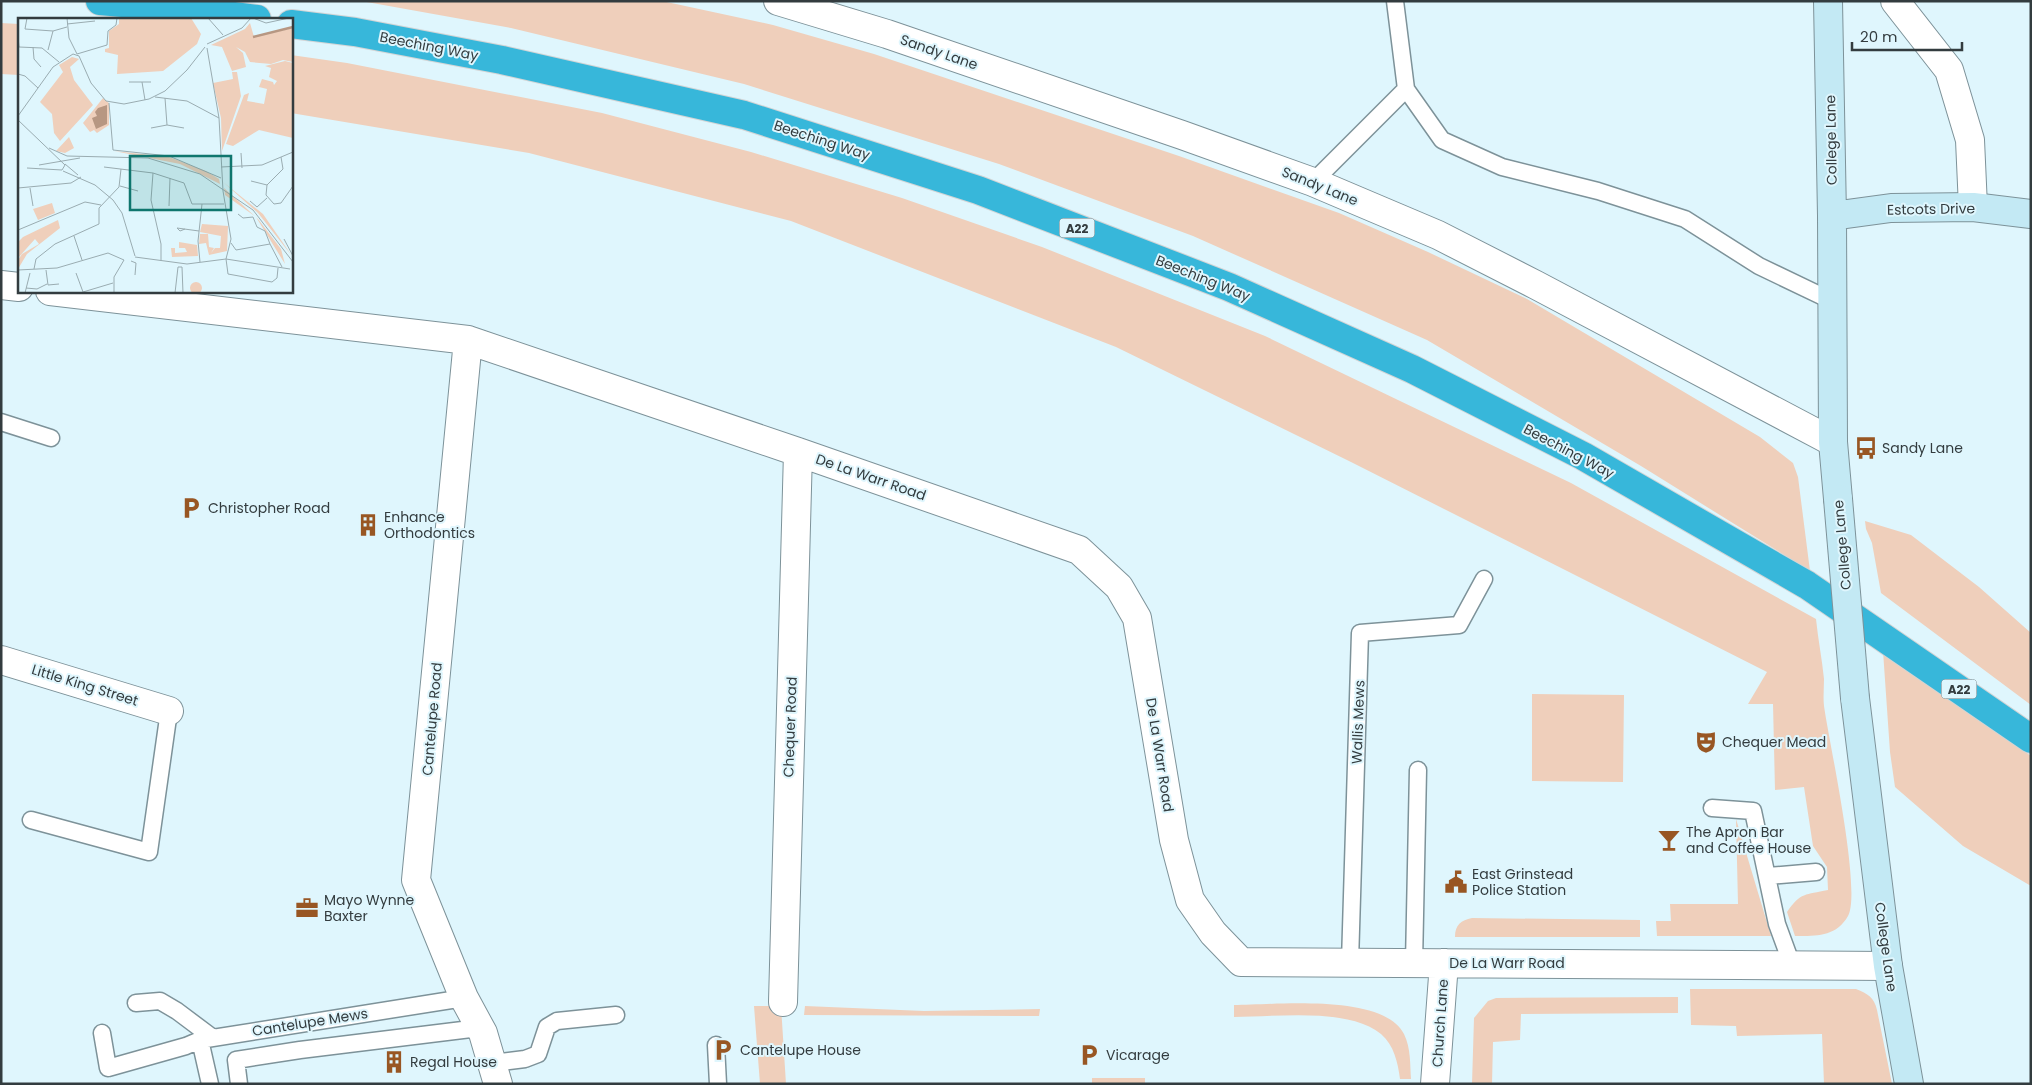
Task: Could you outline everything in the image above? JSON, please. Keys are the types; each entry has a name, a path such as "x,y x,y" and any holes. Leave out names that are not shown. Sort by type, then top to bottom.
{"highway":[{"path":"100,1 167,6 249,18"},
{"name":"Beeching Way","path":"292,24 356,32 502,60 744,115 978,190 1229,287 1412,369 1582,456 1806,585 2031,738"}],"main road":[{"name":"College Lane","path":"1828,1 1832,216 1833,442 1855,698 1888,966 1909,1084"},
{"name":"Estcots Drive","path":"1832,216 1891,208 1973,207 2031,214"}],"street":[{"name":"Sandy Lane","path":"778,1 896,37 1313,182 1438,235 1833,442"},
{"path":"1895,1 1950,70 1970,140 1973,207"},
{"path":"1,285 18,287"},
{"path":"59,292 468,340"},
{"name":"De La Warr Road","path":"468,340 1079,550 1119,587 1137,618 1174,840 1190,900 1213,933 1241,962 1888,966"},
{"name":"Cantelupe Road","path":"468,340 416,880 464,998 480,1028 495,1073"},
{"name":"Chequer Road","path":"783,1002 798,452"},
{"name":"Little King Street","path":"1,660 169,710"},
{"name":"Church Lane","path":"1435,1084 1444,963"}],"lane":[{"path":"1395,1 1406,89 1442,140 1502,167 1598,191 1685,219 1759,266 1832,301"},
{"path":"1313,182 1406,89"},
{"path":"1,422 51,438"},
{"name":"Wallis Mews","path":"1350,962 1360,633 1459,625 1484,579"},
{"path":"31,820 149,852 169,710"},
{"path":"1414,963 1418,770"},
{"path":"1712,808 1753,811 1777,924 1792,965"},
{"path":"1768,876 1816,872"},
{"name":"Cantelupe Mews","path":"102,1033 108,1068 206,1039 464,998"},
{"path":"136,1003 160,1001 177,1011 206,1039 210,1084"},
{"path":"495,1073 525,1058 538,1054 547,1027 557,1020 616,1015"},
{"path":"239,1084 236,1060 300,1050 480,1028"},
{"path":"716,1045 718,1084"}],"shaded area":[{"path":"361,1 662,1 773,25 874,54 1179,156 1339,213 1428,252 1527,299 1760,437 1793,463 1798,477 1810,571 1641,466 1427,340 1193,236 999,164 744,84 511,28"},
{"path":"1,23 18,24 18,75 1,74"},
{"path":"292,55 347,63 602,113 751,152 902,198 1042,247 1265,336 1571,483 1816,619 1824,679 1824,706 1848,848 1851,901 1848,916 1838,928 1831,932 1818,935 1795,936 1787,912 1804,895 1828,890 1827,867 1813,846 1804,787 1775,790 1773,704 1748,704 1767,672 1351,462 1116,347 791,221 529,153 292,113"},
{"path":"1865,521 1911,535 1979,587 2031,633 2031,705 1881,593 1872,543"},
{"path":"1883,651 2031,756 2031,886 1963,846 1895,787 1890,752"},
{"path":"1532,694 1624,695 1623,782 1532,781"},
{"path":"1736,819 1771,936 1657,936 1656,921 1671,921 1670,904 1738,904"},
{"path":"1472,918 1640,920 1640,937 1455,937 1459,924"},
{"path":"1690,989 1856,989 1867,994 1876,1006 1892,1084 1824,1084 1822,1034 1737,1036 1736,1026 1691,1025"},
{"path":"1678,997 1678,1013 1521,1014 1520,1040 1493,1042 1492,1084 1472,1084 1474,1018 1488,1001 1496,998"},
{"path":"1326,1004 1374,1012 1392,1021 1404,1034 1409,1051 1411,1079 1400,1079 1397,1061 1389,1043 1381,1034 1367,1026 1350,1020 1310,1015 1234,1017 1234,1005"},
{"path":"754,1006 781,1006 786,1084 760,1084"},
{"path":"805,1006 924,1011 1040,1009 1039,1016 804,1015"},
{"path":"1092,1078 1145,1078 1145,1084 1092,1084"}],"place":[{"name":"Sandy Lane","path":"1866,448"},
{"name":"Christopher Road","path":"191,508"},
{"name":"Enhance Orthodontics","path":"368,525"},
{"name":"Chequer Mead","path":"1706,742"},
{"name":"The Apron Bar and Coffee House","path":"1669,840"},
{"name":"East Grinstead Police Station","path":"1456,882"},
{"name":"Mayo Wynne Baxter","path":"307,908"},
{"name":"Cantelupe House","path":"723,1050"},
{"name":"Vicarage","path":"1089,1055"},
{"name":"Regal House","path":"394,1062"}]}
